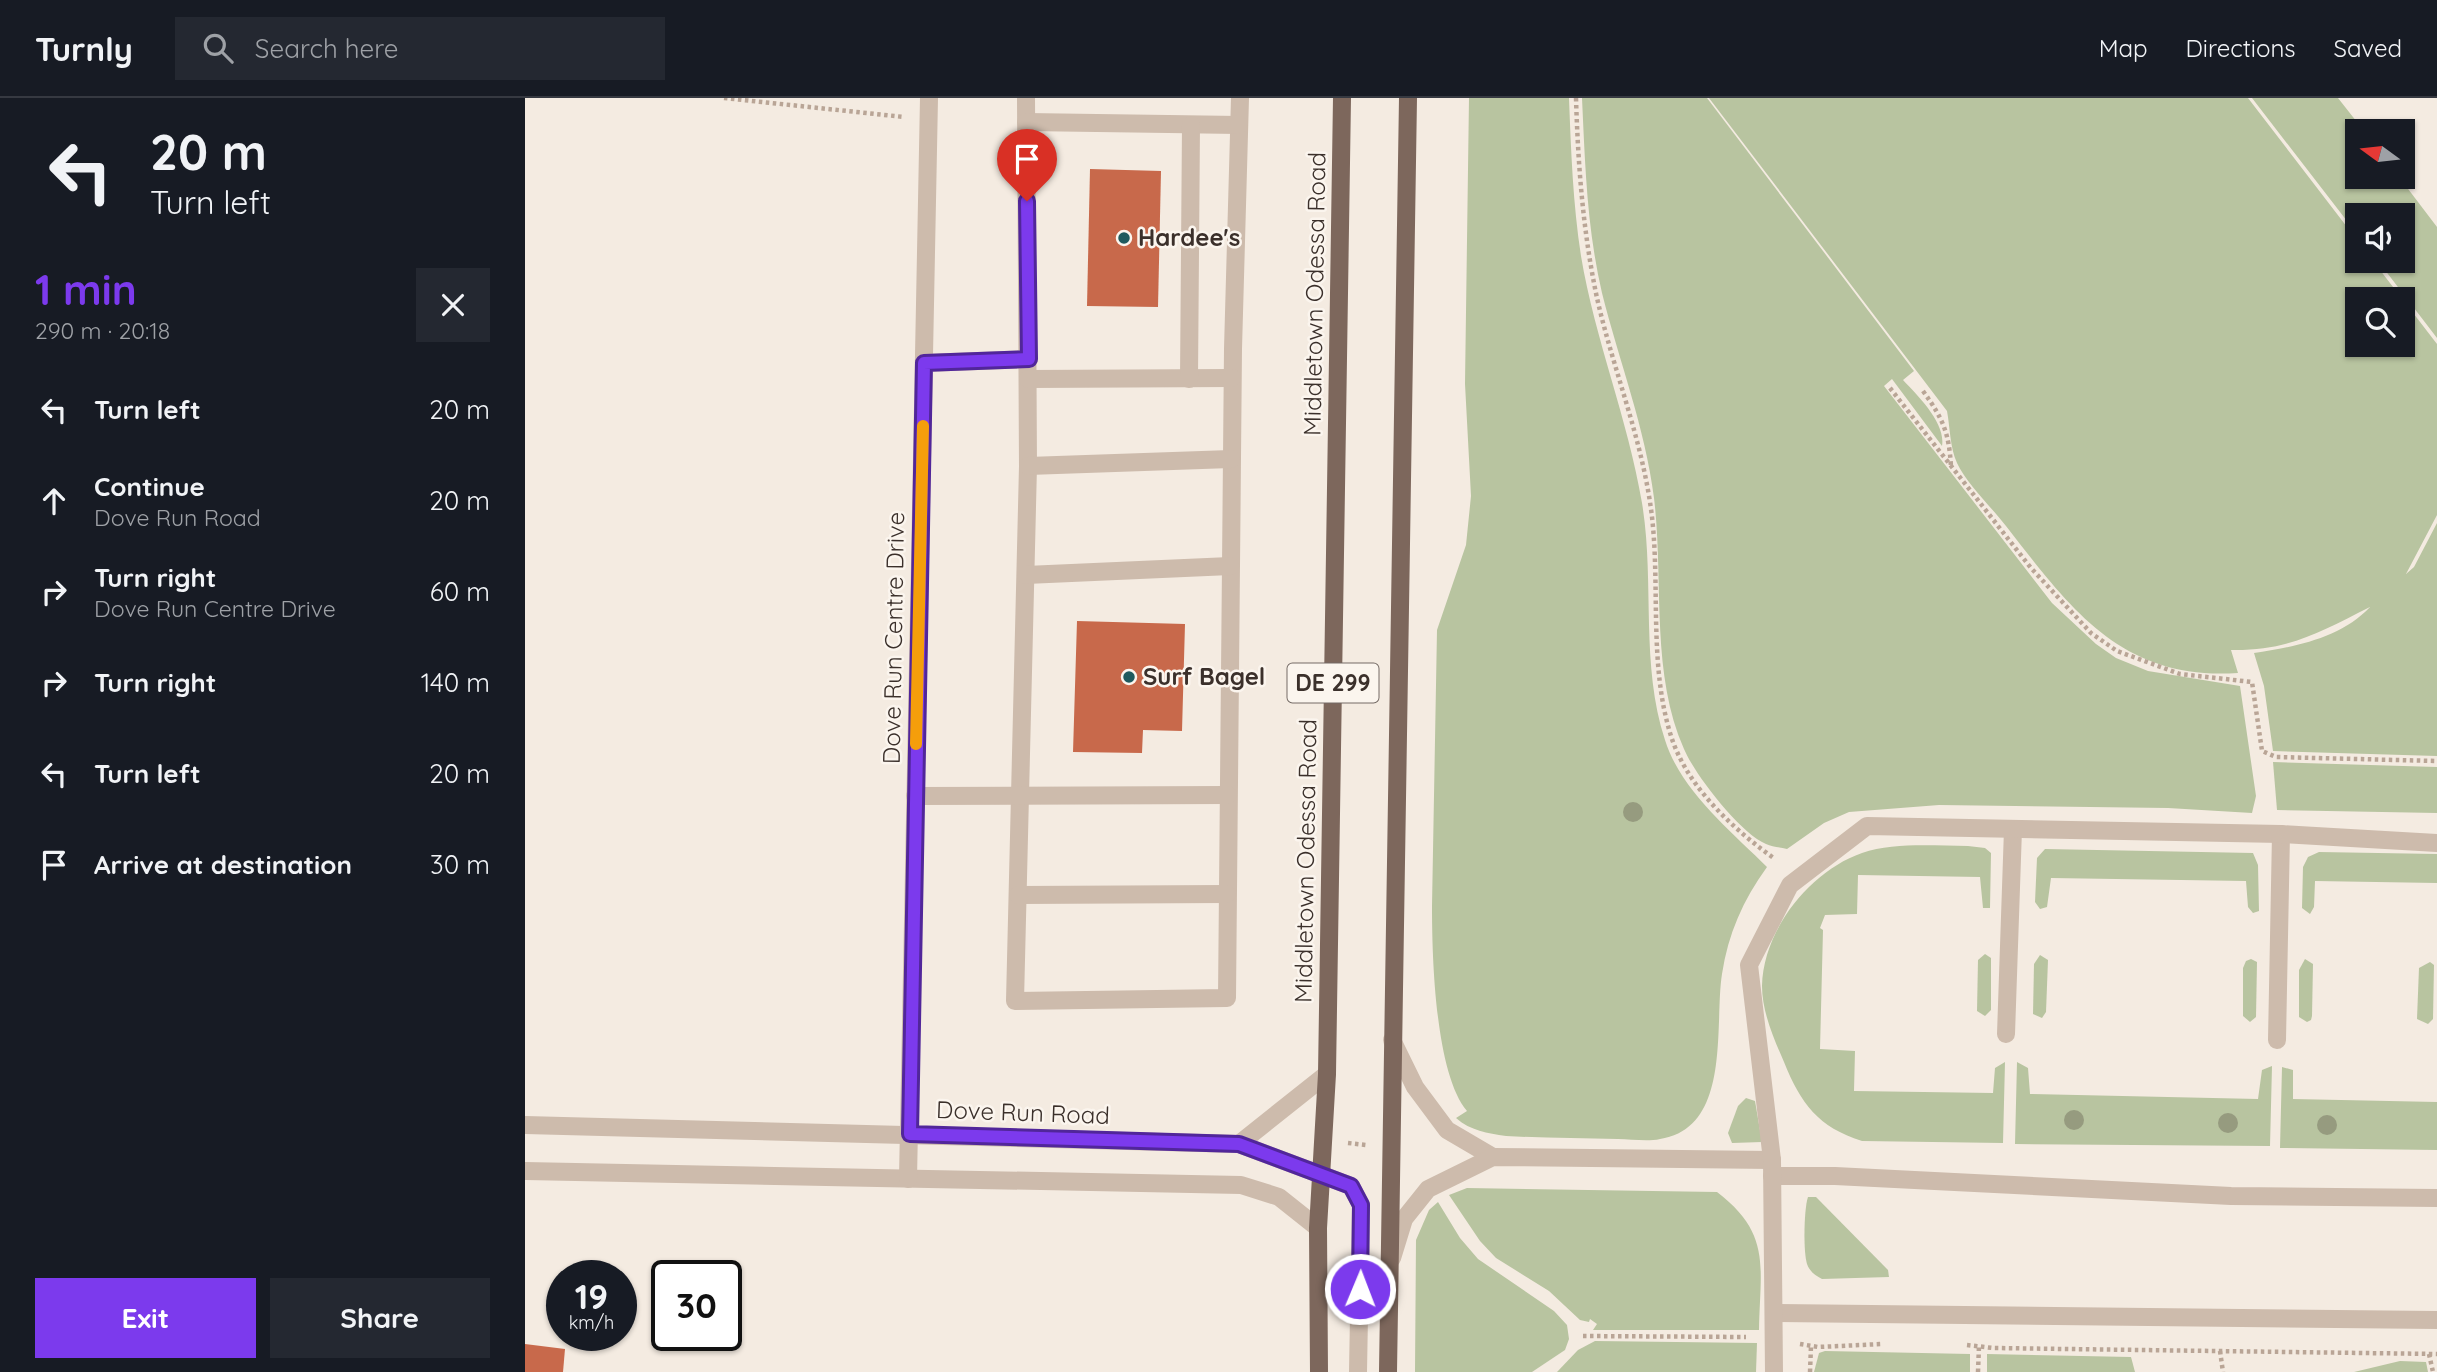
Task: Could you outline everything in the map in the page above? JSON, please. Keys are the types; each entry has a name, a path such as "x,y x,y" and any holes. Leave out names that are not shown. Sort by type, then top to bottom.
{"main road":[{"name":"Middletown Odessa Road","path":"1319,1372 1318,1228 1327,1074 1342,98"},
{"name":"DE 299","path":"1388,1372 1408,98"}],"street":[{"name":"Dove Run Centre Drive","path":"908,1179 929,98"},
{"path":"1026,98 1028,466 1016,1001 1227,998 1232,378 1240,98"},
{"path":"1332,98 1342,138"},
{"path":"1026,122 1239,125"},
{"path":"1189,379 1191,125"},
{"path":"924,363 1029,359"},
{"path":"1028,379 1232,378"},
{"path":"1028,466 1231,459"},
{"path":"1026,575 1230,566"},
{"path":"915,796 1020,798 1228,794"},
{"path":"1774,1372 1772,1168 1749,965 1790,885 1867,826 2281,834 2437,843"},
{"path":"2006,1034 2013,829"},
{"path":"2277,1040 2281,834"},
{"path":"1018,895 1227,894"},
{"path":"1392,1040 1415,1087 1447,1130 1493,1157 1772,1168 1835,1175 2231,1196 2437,1198"},
{"path":"1239,1144 1327,1074"},
{"name":"Dove Run Road","path":"525,1125 1239,1144 1351,1186 1361,1205 1359,1372"},
{"path":"1390,1266 1404,1219 1428,1189 1493,1157"},
{"path":"525,1171 1241,1185 1279,1197 1318,1228"},
{"path":"1773,1312 2437,1320"}],"path":[{"path":"724,98 929,120"},
{"path":"1576,98 1579,173 1587,243 1598,300 1638,443 1651,510 1655,617 1663,696 1671,736 1687,770 1717,809 1746,839 1775,859"},
{"path":"1891,388 2031,568 2091,633 2116,651 2180,674 2252,682 2262,751 2276,757 2437,761"},
{"path":"1923,391 1943,419 1950,443 1951,467"},
{"path":"1347,1143 1366,1144"},
{"path":"1810,1372 1811,1346"},
{"path":"1978,1372 1979,1346"},
{"path":"2220,1351 2223,1372"},
{"path":"2429,1354 2433,1372"}],"green space":[{"path":"1469,98 1569,98 1574,197 1581,256 1594,318 1629,441 1642,503 1648,562 1650,652 1657,711 1665,740 1683,776 1709,809 1767,867 1744,905 1728,945 1722,974 1715,1071 1709,1095 1699,1116 1683,1131 1660,1139 1506,1136 1473,1129 1456,1118 1467,1111 1456,1093 1442,1043 1437,1013 1432,928 1437,630 1466,545 1471,496 1465,384"},
{"path":"1582,98 1707,98 1914,371 1903,380 1935,419 1940,428 1942,446 1892,379 1884,386 2052,603 2096,644 2116,658 2148,671 2240,686 2256,796 2252,813 2168,808 1939,805 1849,812 1824,823 1787,849 1768,845 1755,838 1732,816 1708,788 1684,749 1666,689 1654,498 1638,420 1597,269 1587,196"},
{"path":"1709,98 2248,98 2345,224 2345,273 2382,273 2393,287 2345,287 2345,357 2415,357 2415,316 2437,344 2437,515 2406,574 2414,567 2437,523 2437,756 2273,751 2264,686 2254,653 2285,648 2331,634 2358,618 2370,607 2319,632 2287,643 2231,650 2238,673 2197,672 2161,665 2130,652 2102,633 2077,611 1961,471 1952,444 1947,411"},
{"path":"2252,98 2338,98 2355,119 2345,119 2345,189 2408,189 2437,227 2437,338 2415,309 2415,287 2398,287 2387,273 2415,273 2415,203 2345,203 2345,218"},
{"path":"2273,762 2437,767 2437,813 2277,810"},
{"path":"1887,847 1985,848 1991,853 1990,908 1983,908 1980,877 1858,875 1857,914 1825,915 1820,928 1823,930 1820,1049 1855,1051 1854,1091 1993,1093 1995,1068 2005,1062 2003,1143 1862,1141 1822,1121 1805,1102 1790,1077 1766,1015 1763,996 1764,965 1771,944 1793,905 1808,888 1843,862 1862,853"},
{"path":"2045,849 2253,853 2258,865 2259,911 2253,913 2248,907 2246,881 2051,878 2047,907 2040,909 2035,902 2037,858"},
{"path":"2319,852 2437,854 2437,883 2315,881 2314,907 2310,914 2302,908 2303,867 2308,857"},
{"path":"1985,954 1991,958 1991,1010 1985,1016 1977,1011 1978,960"},
{"path":"2040,955 2048,960 2046,1012 2042,1018 2033,1014 2034,964"},
{"path":"2251,959 2257,962 2256,1017 2250,1022 2243,1016 2243,968 2246,961"},
{"path":"2305,959 2313,964 2312,1016 2307,1022 2299,1017 2299,970"},
{"path":"2430,962 2434,965 2433,1019 2428,1024 2417,1019 2419,968"},
{"path":"2017,1062 2028,1068 2030,1094 2258,1099 2262,1070 2272,1066 2270,1146 2015,1144"},
{"path":"2282,1067 2293,1070 2293,1099 2437,1102 2437,1150 2280,1148"},
{"path":"1746,1098 1755,1101 1762,1142 1732,1143 1728,1133 1738,1106"},
{"path":"1467,1188 1717,1192 1735,1207 1755,1238 1761,1270 1759,1330 1593,1330 1597,1324 1590,1319 1589,1322 1580,1320 1549,1291 1496,1258 1480,1241 1449,1195"},
{"path":"1808,1197 1816,1197 1888,1270 1889,1277 1822,1279 1813,1273 1807,1264 1805,1250"},
{"path":"1438,1202 1460,1238 1478,1259 1554,1311 1567,1325 1569,1339 1565,1350 1532,1372 1415,1372 1416,1240 1429,1210"},
{"path":"1595,1341 1757,1343 1756,1372 1557,1372 1578,1350"},
{"path":"1819,1353 1970,1354 1970,1372 1814,1372"},
{"path":"1987,1354 2131,1357 2135,1372 1987,1372"},
{"path":"2400,1361 2426,1362 2428,1372 2354,1372"}],"building":[{"name":"Hardee's","path":"1090,169 1161,171 1158,307 1087,306"},
{"name":"Surf Bagel","path":"1077,621 1185,624 1182,731 1143,730 1142,753 1073,752"},
{"path":"525,1344 546,1347 546,1351 565,1351 563,1372 525,1372"}],"slow traffic":[{"path":"916,744 923,426"}],"place":[{"name":"Hardee's","path":"1124,238"},
{"name":"Surf Bagel","path":"1129,677"}],"route":[{"path":"1027,201 1029,359 924,363 910,1134 1239,1144 1351,1186 1361,1205 1360,1289"}]}
